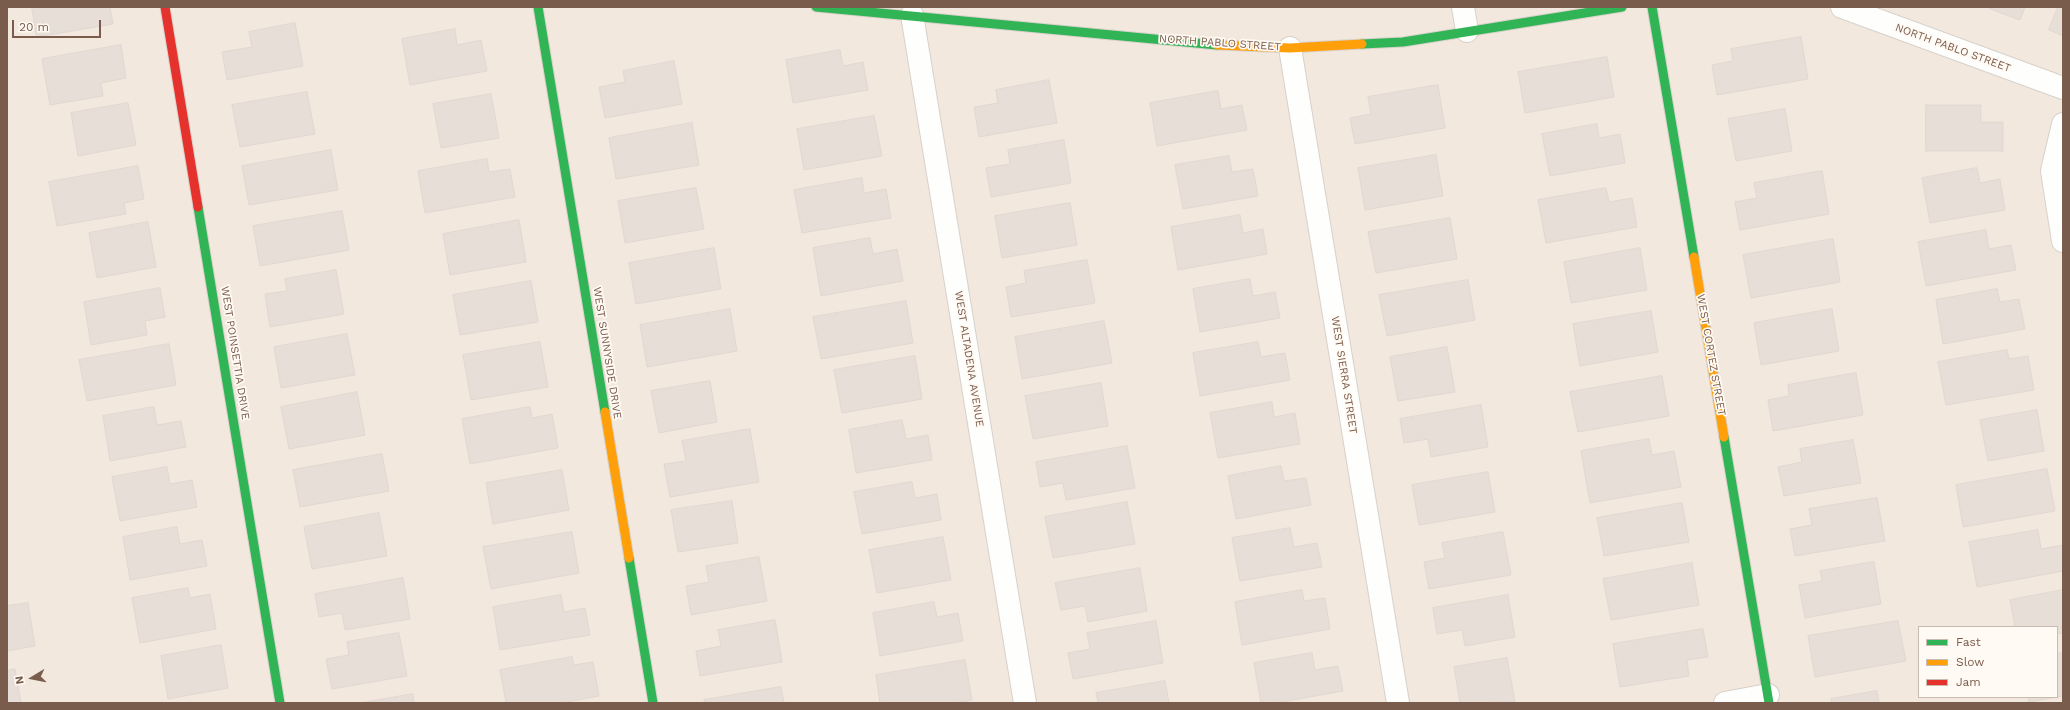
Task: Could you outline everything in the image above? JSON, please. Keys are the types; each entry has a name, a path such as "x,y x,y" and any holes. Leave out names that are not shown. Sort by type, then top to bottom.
{"street":[{"name":"WEST POINSETTIA DRIVE","path":"165,7 280,703"},
{"name":"WEST SUNNYSIDE DRIVE","path":"538,7 653,703"},
{"name":"NORTH PABLO STREET","path":"816,7 912,15 1205,45 1290,48 1403,42 1622,7"},
{"path":"1463,7 1467,32"},
{"name":"WEST CORTEZ STREET","path":"1652,7 1768,699"},
{"name":"NORTH PABLO STREET","path":"1842,7 2063,88"},
{"name":"WEST ALTADENA AVENUE","path":"912,15 1026,703"},
{"name":"WEST SIERRA STREET","path":"1290,48 1398,703"},
{"path":"2063,124 2052,171 2063,241"},
{"path":"1725,703 1768,699"}],"shaded area":[{"path":"7,7 2063,7 2063,703 7,703"}],"building":[{"path":"32,7 110,7 113,24 37,37"},
{"path":"1991,7 2025,7 2020,20 1990,9"},
{"path":"2058,7 2063,7 2063,36 2049,30"},
{"path":"295,23 303,66 227,80 222,52 252,47 249,32"},
{"path":"455,29 457,45 481,40 487,71 410,85 402,39"},
{"path":"1801,37 1808,79 1717,95 1712,65 1733,61 1731,49"},
{"path":"121,45 126,78 101,83 103,96 50,105 42,59"},
{"path":"840,50 843,66 863,62 868,90 793,103 786,60"},
{"path":"1607,57 1614,97 1525,113 1518,72"},
{"path":"674,61 682,104 605,118 599,87 625,82 623,71"},
{"path":"1049,80 1057,123 979,137 974,107 998,103 996,90"},
{"path":"1438,85 1445,128 1355,144 1350,118 1371,114 1368,97"},
{"path":"1218,91 1221,109 1242,105 1247,130 1157,146 1150,103"},
{"path":"307,92 315,134 240,147 232,105"},
{"path":"491,94 499,138 441,148 433,104"},
{"path":"128,103 136,145 78,156 71,113"},
{"path":"1926,105 1981,105 1981,122 2003,122 2003,151 1926,151"},
{"path":"1785,109 1792,151 1736,161 1728,119"},
{"path":"874,116 882,156 804,170 797,129"},
{"path":"692,123 699,165 616,179 609,138"},
{"path":"1597,124 1599,138 1620,134 1625,163 1550,176 1542,134"},
{"path":"1064,140 1071,183 991,197 986,168 1010,164 1008,150"},
{"path":"331,150 338,190 249,205 242,166"},
{"path":"1436,155 1443,196 1365,210 1358,168"},
{"path":"1229,156 1232,172 1253,169 1258,196 1183,209 1175,165"},
{"path":"487,159 489,172 510,169 515,197 425,213 418,171"},
{"path":"138,166 144,199 124,203 126,214 57,226 49,182"},
{"path":"1977,168 1980,183 2000,179 2005,210 1930,223 1922,178"},
{"path":"1822,171 1829,214 1740,230 1735,202 1757,198 1754,183"},
{"path":"862,178 864,193 886,189 891,218 802,233 794,190"},
{"path":"696,188 704,229 625,243 618,201"},
{"path":"1606,188 1609,202 1632,198 1637,227 1546,243 1538,200"},
{"path":"1070,203 1077,245 1002,258 995,216"},
{"path":"342,211 349,250 260,266 253,226"},
{"path":"1240,215 1243,233 1263,229 1267,254 1178,270 1171,227"},
{"path":"1450,218 1457,259 1376,273 1368,232"},
{"path":"519,220 526,262 450,275 443,234"},
{"path":"148,222 156,267 97,278 89,233"},
{"path":"1986,230 1989,249 2011,245 2016,270 1926,286 1918,242"},
{"path":"870,238 873,254 897,249 903,281 821,296 813,248"},
{"path":"1833,239 1840,282 1751,298 1743,255"},
{"path":"714,248 721,289 636,304 629,263"},
{"path":"1640,248 1647,290 1571,303 1564,262"},
{"path":"1087,260 1095,303 1011,317 1006,287 1026,283 1024,271"},
{"path":"336,270 344,314 270,327 265,294 287,291 285,279"},
{"path":"1250,279 1253,296 1275,292 1280,318 1200,332 1193,289"},
{"path":"1468,280 1475,320 1387,336 1379,295"},
{"path":"531,281 538,322 460,335 453,295"},
{"path":"160,288 165,317 145,321 147,335 91,345 84,302"},
{"path":"1997,289 2000,302 2019,299 2025,329 1943,344 1936,300"},
{"path":"906,301 913,343 821,359 813,317"},
{"path":"730,309 737,351 647,367 640,325"},
{"path":"1832,309 1839,351 1761,365 1754,323"},
{"path":"1651,311 1658,352 1580,366 1573,324"},
{"path":"1104,321 1112,363 1022,379 1015,337"},
{"path":"347,334 355,375 281,388 274,347"},
{"path":"540,342 548,387 471,400 463,355"},
{"path":"1258,342 1261,357 1285,353 1290,380 1200,396 1193,353"},
{"path":"169,344 176,385 87,401 79,360"},
{"path":"1447,347 1455,392 1398,401 1390,357"},
{"path":"2007,350 2009,359 2028,356 2034,390 1946,405 1938,362"},
{"path":"915,356 922,399 842,413 834,370"},
{"path":"1856,373 1863,415 1773,431 1768,400 1789,396 1788,385"},
{"path":"1662,376 1669,416 1578,432 1570,392"},
{"path":"710,381 717,422 659,433 651,391"},
{"path":"1101,383 1108,426 1033,439 1025,396"},
{"path":"357,392 365,435 289,449 281,407"},
{"path":"1272,402 1274,417 1295,413 1300,444 1218,458 1210,413"},
{"path":"1481,405 1488,447 1431,457 1428,439 1404,443 1400,419"},
{"path":"154,407 157,425 181,421 186,447 110,461 103,416"},
{"path":"530,407 532,418 552,414 558,448 470,464 462,419"},
{"path":"2037,410 2044,451 1988,461 1980,420"},
{"path":"902,420 906,439 928,435 932,460 856,473 849,430"},
{"path":"750,429 759,482 670,497 664,464 686,461 682,441"},
{"path":"1649,439 1652,455 1674,451 1681,487 1590,503 1581,451"},
{"path":"1853,440 1861,483 1784,496 1778,467 1802,462 1800,449"},
{"path":"1127,446 1135,488 1066,500 1063,483 1040,487 1036,462"},
{"path":"382,454 389,491 300,507 293,470"},
{"path":"1281,466 1284,481 1306,478 1311,505 1236,519 1228,476"},
{"path":"167,467 170,484 192,480 197,507 120,521 112,477"},
{"path":"2047,469 2055,511 1963,527 1956,485"},
{"path":"562,470 569,510 493,524 486,483"},
{"path":"1488,472 1495,512 1419,525 1412,485"},
{"path":"912,482 915,498 937,494 941,520 862,534 854,492"},
{"path":"1877,498 1885,541 1795,556 1790,529 1812,525 1809,509"},
{"path":"732,501 738,543 678,552 671,510"},
{"path":"1127,502 1135,544 1053,558 1045,517"},
{"path":"1682,503 1689,542 1604,556 1597,518"},
{"path":"379,513 387,556 312,569 304,527"},
{"path":"177,527 180,544 202,540 207,566 130,580 123,537"},
{"path":"1290,528 1294,547 1317,543 1322,567 1240,581 1232,538"},
{"path":"2038,530 2041,549 2063,545 2063,571 1977,587 1969,542"},
{"path":"572,532 579,573 491,589 483,547"},
{"path":"1503,532 1511,575 1429,589 1424,562 1445,558 1442,543"},
{"path":"943,537 951,580 877,593 869,550"},
{"path":"759,557 767,601 691,615 686,586 709,582 706,566"},
{"path":"1874,562 1881,604 1805,618 1799,585 1822,581 1820,571"},
{"path":"1692,563 1699,605 1611,620 1603,579"},
{"path":"1140,568 1147,611 1088,622 1085,606 1061,610 1055,583"},
{"path":"403,578 410,619 345,630 342,613 319,617 315,594"},
{"path":"188,588 190,598 210,594 216,629 140,643 132,598"},
{"path":"1302,590 1304,601 1325,598 1330,629 1242,645 1235,602"},
{"path":"2063,590 2063,633 2058,634 2058,626 2015,626 2010,600"},
{"path":"561,595 564,612 585,608 590,635 500,650 493,607"},
{"path":"1508,595 1515,637 1465,646 1462,630 1437,634 1433,608"},
{"path":"934,602 937,617 958,613 963,641 880,656 873,613"},
{"path":"28,603 35,646 7,651 7,606"},
{"path":"775,620 782,662 700,676 696,651 721,646 718,630"},
{"path":"1156,621 1163,663 1073,679 1068,653 1090,649 1087,633"},
{"path":"1898,621 1906,661 1815,677 1808,636"},
{"path":"1703,629 1708,657 1687,660 1689,676 1620,687 1613,644"},
{"path":"399,633 407,676 332,689 326,659 349,655 347,642"},
{"path":"221,645 228,688 168,699 161,656"},
{"path":"1312,653 1315,670 1338,666 1343,691 1276,703 1261,703 1254,663"},
{"path":"2063,653 2063,696 2058,697 2058,654"},
{"path":"572,657 574,665 593,662 599,696 562,703 506,703 500,670"},
{"path":"1507,658 1515,702 1460,703 1454,667"},
{"path":"965,660 972,700 956,703 880,703 876,675"},
{"path":"15,669 21,703 7,703 7,671"},
{"path":"1165,681 1169,703 1098,703 1096,693"},
{"path":"781,687 784,703 705,703 704,700"},
{"path":"1877,691 1879,703 1832,703 1831,699"},
{"path":"413,694 414,703 361,703"},
{"path":"2028,698 2052,698 2029,702"}],"traffic: fast":[{"path":"538,7 605,412"},
{"path":"816,7 1217,45"},
{"path":"1362,44 1403,42 1622,7"},
{"path":"1652,7 1694,257"},
{"path":"198,207 280,703"},
{"path":"1724,437 1769,703"},
{"path":"629,558 653,703"}],"traffic: slow":[{"path":"1217,45 1290,48 1362,44"},
{"path":"1694,257 1724,437"},
{"path":"605,412 629,558"}],"traffic: jam":[{"path":"165,7 198,207"}]}
